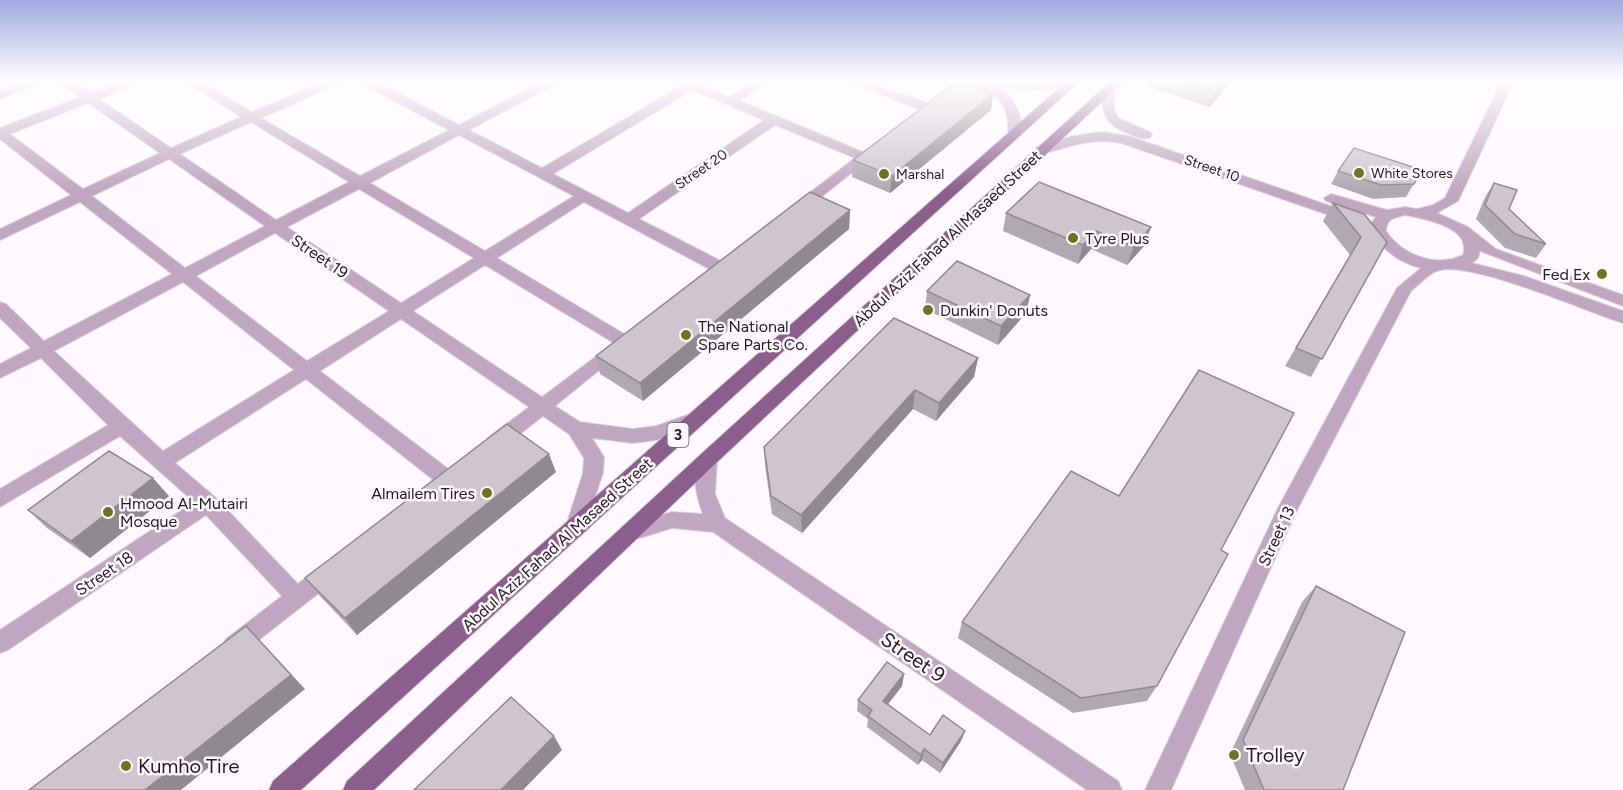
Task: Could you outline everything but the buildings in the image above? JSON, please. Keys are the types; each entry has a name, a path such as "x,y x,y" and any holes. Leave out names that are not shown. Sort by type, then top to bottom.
{"main road":[{"name":"Abdul Aziz Fahad Al Masaed Street","path":"288,787 1031,118"},
{"name":"Abdul Aziz Fahad Al Masaed Street","path":"356,790 706,460 1077,118"}],"street":[{"path":"0,133 38,118"},
{"name":"Street 19","path":"118,118 576,429 594,457 593,473 575,529"},
{"path":"0,235 85,196 170,153 250,118"},
{"path":"253,118 358,183 630,339 429,494"},
{"path":"435,118 628,219 725,265 704,282"},
{"path":"0,372 481,118"},
{"path":"542,174 631,118"},
{"path":"910,122 915,118"},
{"path":"1015,118 1015,132"},
{"name":"Street 10","path":"1112,118 1128,128 1282,183 1386,215"},
{"path":"1490,118 1451,201 1437,208 1386,215 1379,222 1378,231 1385,242 1397,252 1414,260 1434,265 1486,270 1623,317"},
{"path":"774,119 864,157"},
{"name":"Street 20","path":"628,219 774,119"},
{"path":"0,133 85,196 182,276 448,480"},
{"name":"Street 10","path":"1042,150 1081,136 1101,135 1124,139 1363,222 1378,231"},
{"path":"784,220 882,143"},
{"path":"161,462 584,196"},
{"path":"1451,201 1461,231 1472,244 1472,254 1465,261 1452,265"},
{"path":"1416,212 1434,216 1502,256 1623,301"},
{"path":"1397,252 1406,288"},
{"name":"Street 13","path":"1158,790 1285,514 1406,288 1434,265"},
{"path":"0,308 121,426 208,503 297,597"},
{"name":"Street 19","path":"576,429 633,436 657,432 696,419"},
{"path":"0,499 121,426"},
{"path":"706,460 705,494 717,524"},
{"name":"Street 18","path":"0,643 208,503"},
{"name":"Street 9","path":"630,532 672,520 717,524 1109,790"},
{"path":"214,661 344,560"}],"place":[{"name":"White Stores","path":"1359,173"},
{"name":"Marshal","path":"884,174"},
{"name":"Tyre Plus","path":"1073,238"},
{"name":"Fed Ex","path":"1602,274"},
{"name":"Dunkin' Donuts","path":"928,310"},
{"name":"The National Spare Parts Co.","path":"686,335"},
{"name":"Almailem Tires","path":"487,493"},
{"name":"Hmood Al-Mutairi Mosque","path":"108,512"},
{"name":"Trolley","path":"1234,755"},
{"name":"Kumho Tire","path":"126,766"}]}
